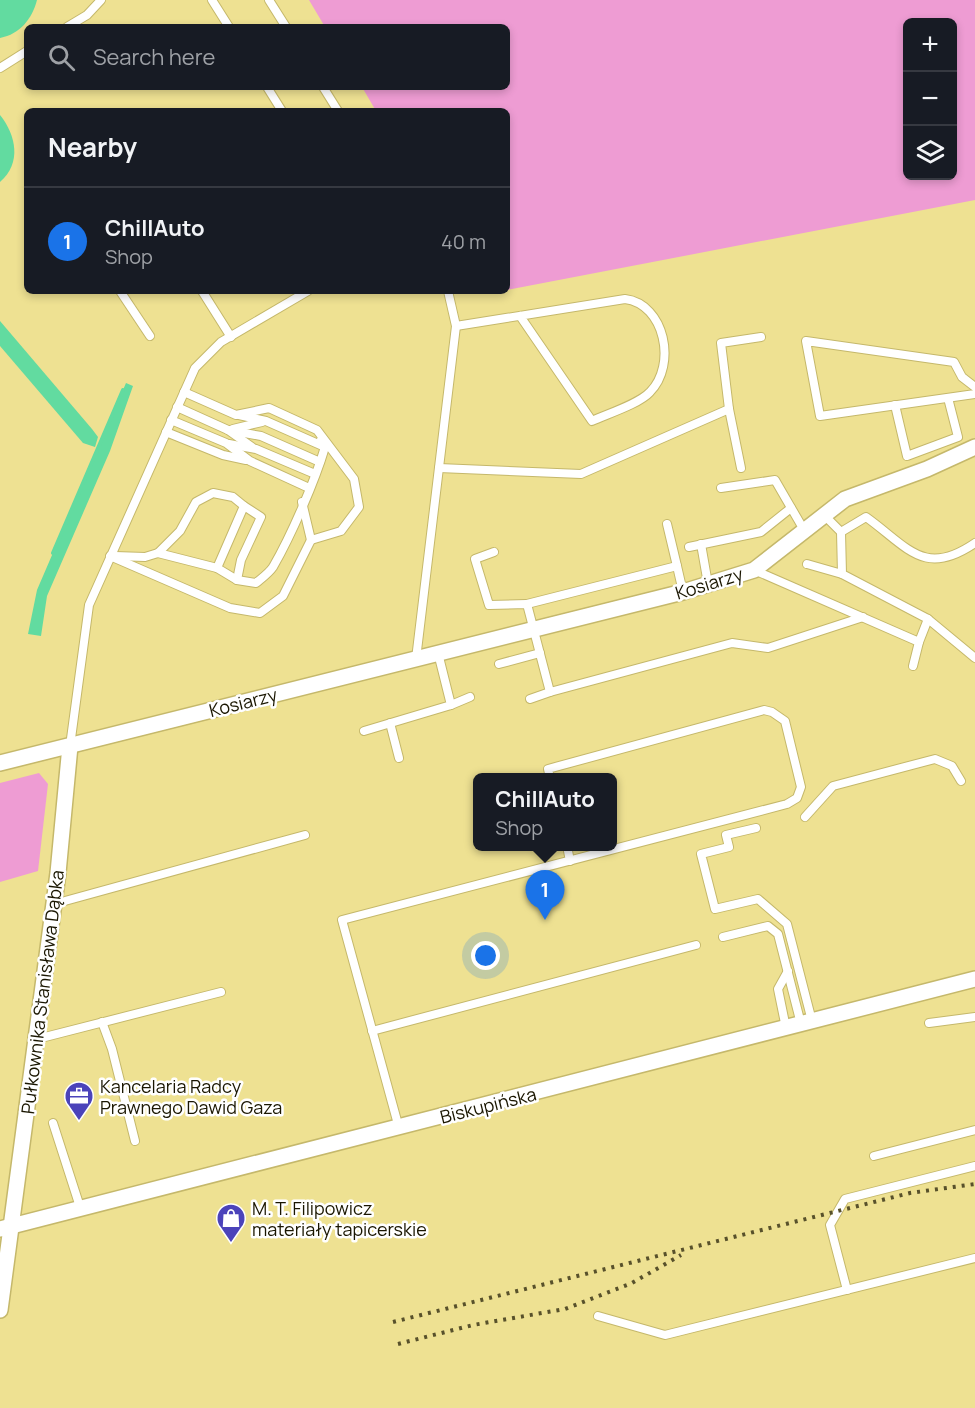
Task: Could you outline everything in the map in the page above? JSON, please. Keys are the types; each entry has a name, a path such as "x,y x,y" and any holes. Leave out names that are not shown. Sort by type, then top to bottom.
{"street":[{"name":"Kosiarzy","path":"70,746 683,592 754,570 844,499 927,469 975,447"},
{"path":"0,763 70,746"},
{"name":"Pułkownika Stanisława Dąbka","path":"0,1310 5,1229 36,1036 54,904 70,746"},
{"name":"Biskupińska","path":"5,1229 975,979"}],"lane":[{"path":"72,24 87,15 101,0"},
{"path":"212,0 227,24"},
{"path":"269,0 284,24"},
{"path":"0,68 24,53"},
{"path":"269,90 280,108"},
{"path":"326,90 336,108"},
{"path":"122,294 150,336"},
{"path":"204,294 231,337"},
{"path":"70,746 88,605 195,368 231,337 303,294"},
{"path":"416,659 456,326 449,294"},
{"path":"456,326 625,299 635,300 651,312 657,321 665,353 660,376 648,394 592,421 520,316"},
{"path":"741,468 729,409 721,343 761,337"},
{"path":"975,387 962,377 954,362 806,341 820,416 975,394"},
{"path":"184,392 236,415 266,421 325,447"},
{"path":"895,405 908,456 958,437 948,398"},
{"path":"177,408 228,430 256,449 315,474"},
{"path":"236,415 268,408 317,430 354,479 359,507 341,531 311,540"},
{"path":"439,468 580,474 729,409"},
{"path":"236,415 261,436"},
{"path":"171,420 226,443 256,449"},
{"path":"228,430 266,421"},
{"path":"228,430 261,436 320,462"},
{"path":"158,553 217,568 237,580 256,583 272,569 320,462 325,447 317,430"},
{"path":"166,432 223,455 249,461 309,488"},
{"path":"226,443 249,461"},
{"path":"721,488 775,480 804,530"},
{"path":"111,556 145,558 158,553 180,531 196,502 213,493 233,497 261,517 241,560 237,580"},
{"path":"111,556 230,609 260,613 283,596 311,540 302,502"},
{"path":"217,568 244,506"},
{"path":"689,547 761,532 791,508"},
{"path":"823,515 841,532 842,574"},
{"path":"841,532 866,517 928,560 949,558 975,543"},
{"path":"667,524 683,592"},
{"path":"701,544 708,584"},
{"path":"494,552 475,559 489,605 527,604 677,566"},
{"path":"807,564 842,574 928,619 975,658"},
{"path":"754,570 919,642"},
{"path":"527,604 550,692"},
{"path":"530,699 732,643 768,648 863,617"},
{"path":"913,666 928,619"},
{"path":"438,653 451,705"},
{"path":"499,664 540,653"},
{"path":"364,731 451,705 470,697"},
{"path":"549,773 548,769 764,710 779,716 788,728 801,787 800,793 792,802 617,849"},
{"path":"390,723 399,758"},
{"path":"805,817 833,786 935,759 952,766 961,781"},
{"path":"756,828 726,835 729,847 701,854 715,909 758,898 787,924 799,1025"},
{"path":"54,904 305,835"},
{"path":"568,851 570,861"},
{"path":"399,1128 342,920 608,851"},
{"path":"723,937 768,926 778,934 799,1025"},
{"path":"372,1031 696,945"},
{"path":"788,971 777,989 799,1025"},
{"path":"36,1036 45,1037 221,992"},
{"path":"929,1023 975,1017"},
{"path":"102,1022 112,1049 135,1142"},
{"path":"53,1123 81,1210"},
{"path":"874,1156 975,1130"},
{"path":"847,1290 830,1225 845,1199 975,1166"},
{"path":"598,1316 665,1335 975,1258"}],"shaded area":[{"path":"0,0 37,0 24,25 14,33 0,38"},
{"path":"309,0 975,0 975,200 510,289 510,108 374,108 364,90 510,90 510,24 323,24"},
{"path":"0,115 13,140 14,158 12,166 0,182"},
{"path":"0,321 92,429 98,437 95,447 83,443 0,346"},
{"path":"126,383 133,386 110,451 47,596 41,636 28,634 37,590"},
{"path":"39,773 48,784 38,871 0,882 0,783"}],"waterway":[{"path":"53,553 123,390"}],"railway":[{"path":"393,1322 910,1193 975,1184"},
{"path":"398,1344 473,1325 565,1309 632,1283 681,1255"}],"place":[{"name":"ChillAuto","path":"545,920"},
{"name":"Kancelaria Radcy Prawnego Dawid Gaza","path":"79,1122"},
{"name":"M. T. Filipowicz materiały tapicerskie","path":"231,1244"}]}
